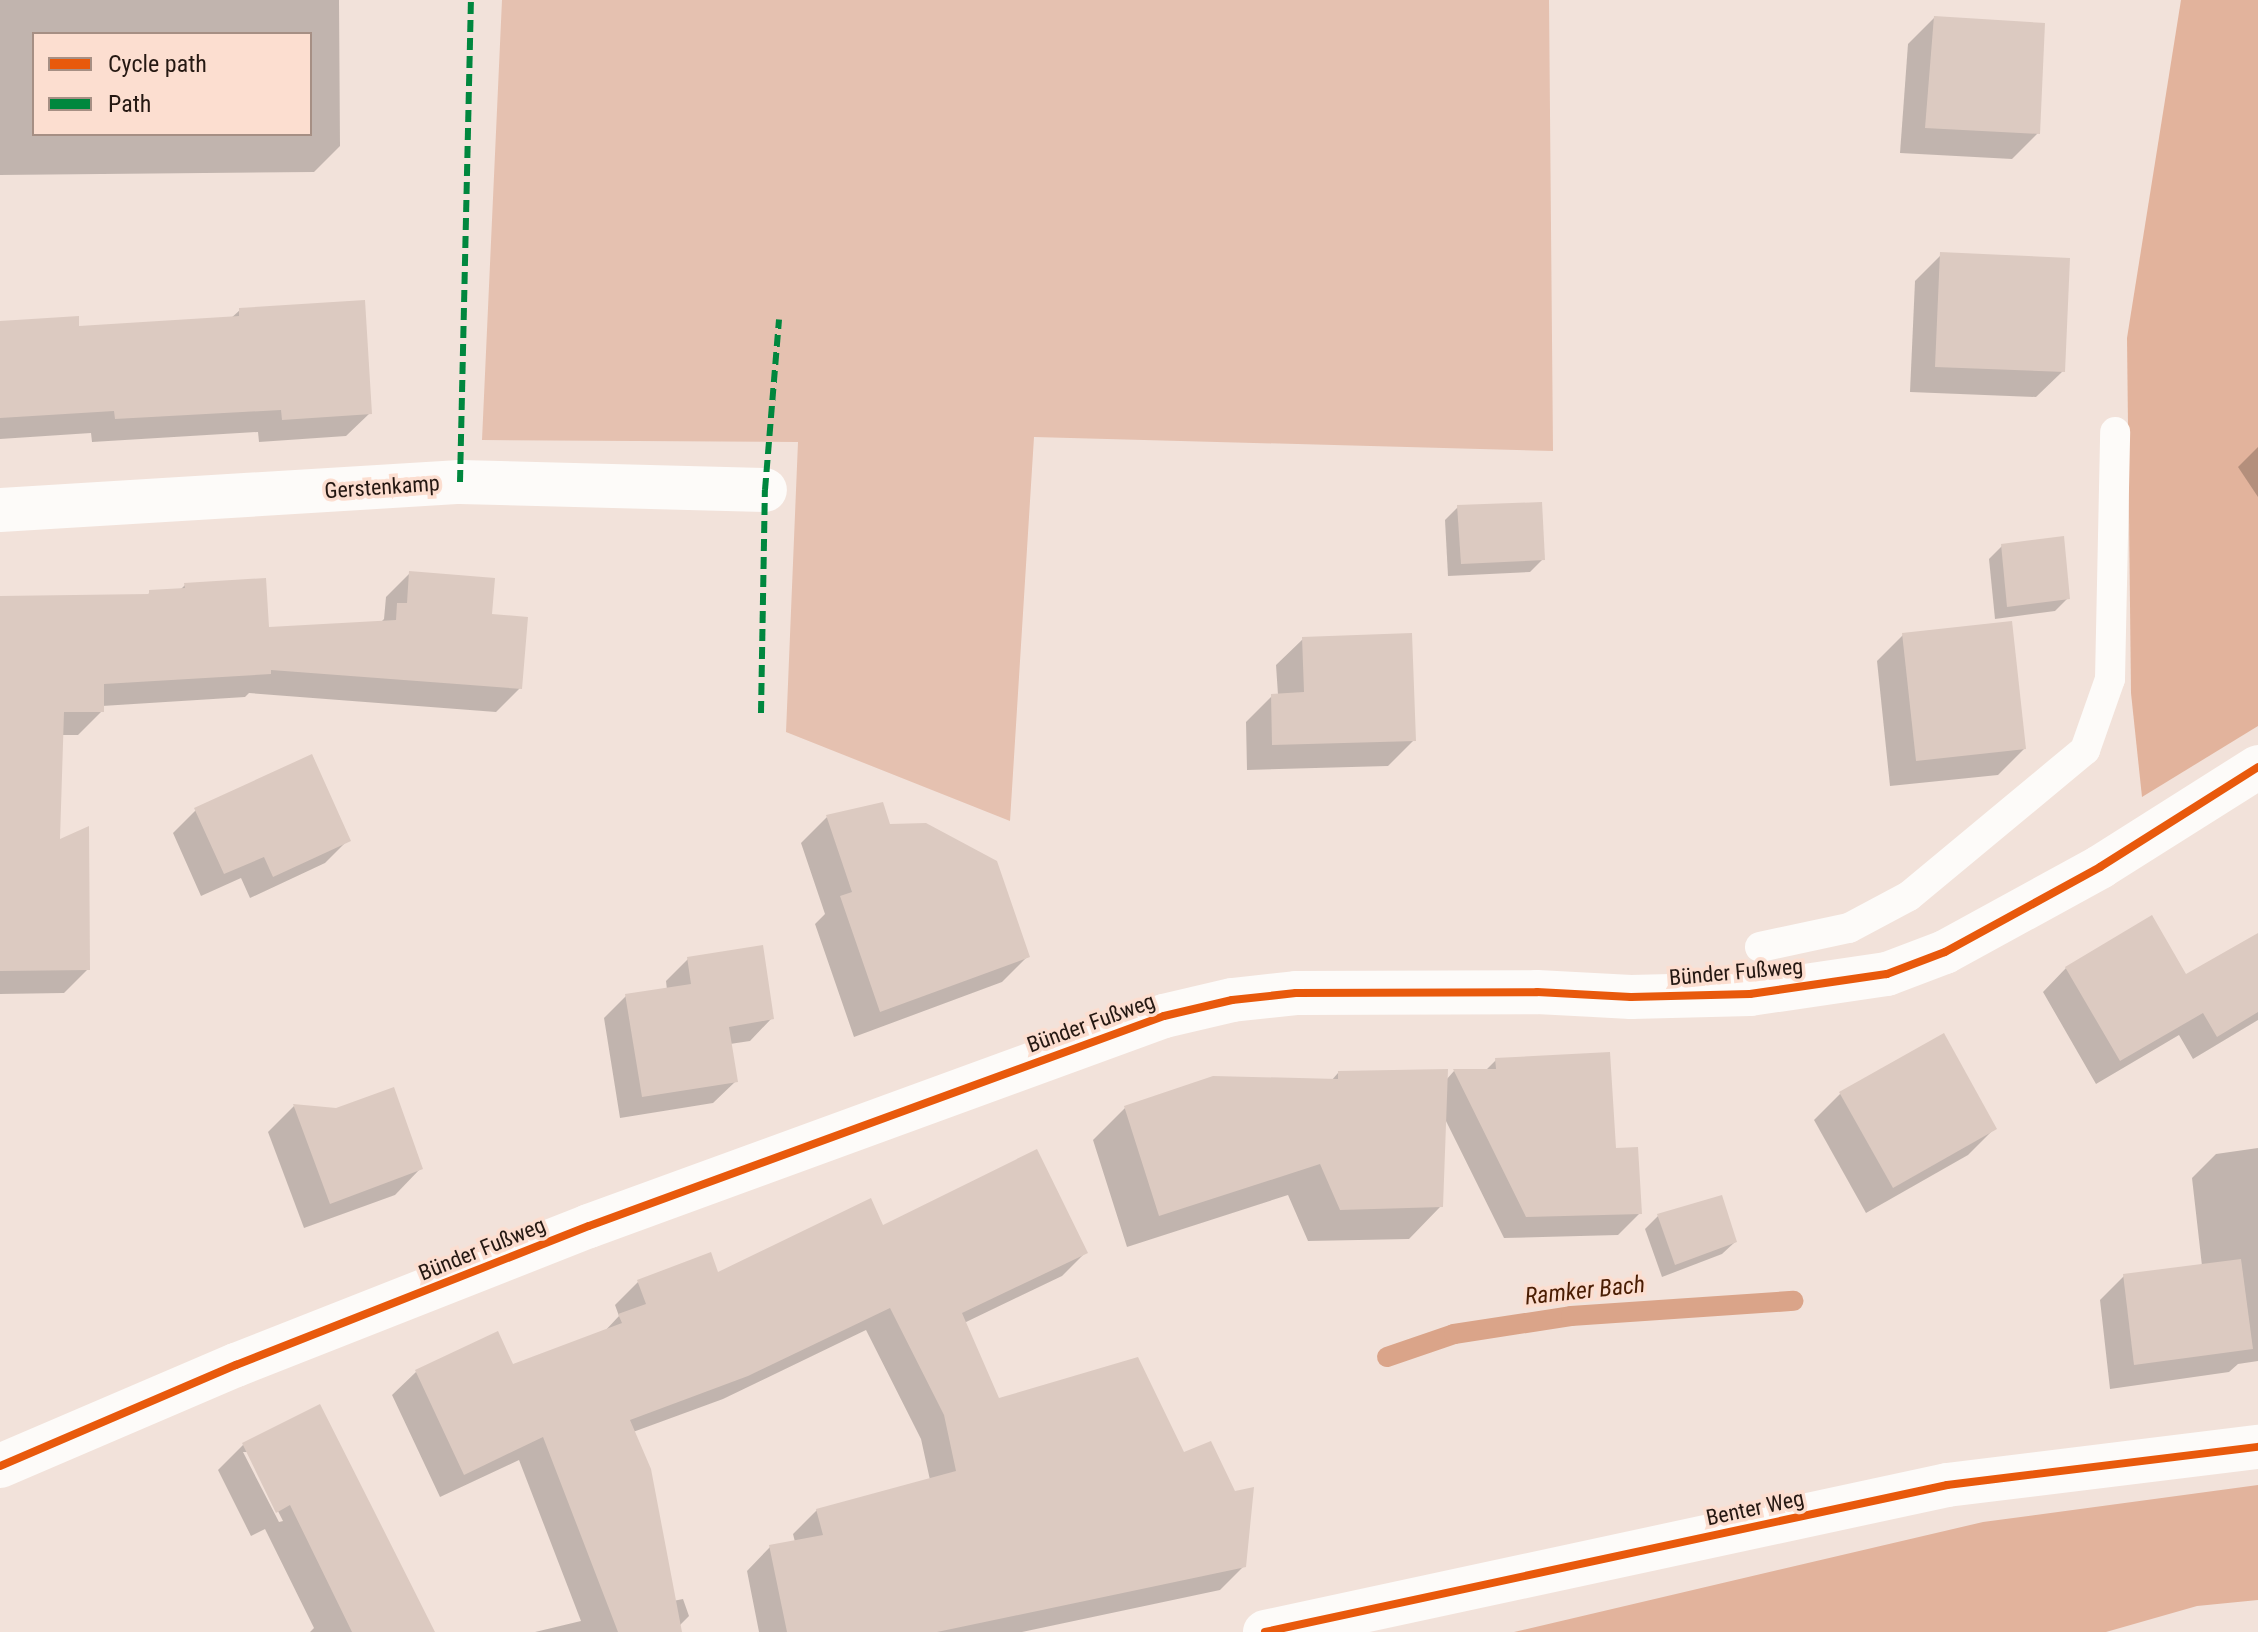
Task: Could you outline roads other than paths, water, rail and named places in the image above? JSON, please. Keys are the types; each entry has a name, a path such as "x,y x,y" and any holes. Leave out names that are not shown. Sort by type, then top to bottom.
{"street":[{"name":"Gerstenkamp","path":"0,510 460,482 765,490"},
{"name":"Bünder Fußweg","path":"0,1466 236,1365 589,1226 1164,1016 1232,1000 1296,993 1537,992 1631,997 1750,994 1887,974 1945,952 2100,867 2258,767"},
{"name":"Benter Weg","path":"1265,1632 1947,1485 2258,1447"}],"lane":[{"path":"1760,947 1849,928 1909,896 2085,750 2110,679 2115,432"}],"waterway":[{"name":"Ramker Bach","path":"1387,1357 1454,1334 1571,1316 1793,1301"}]}
